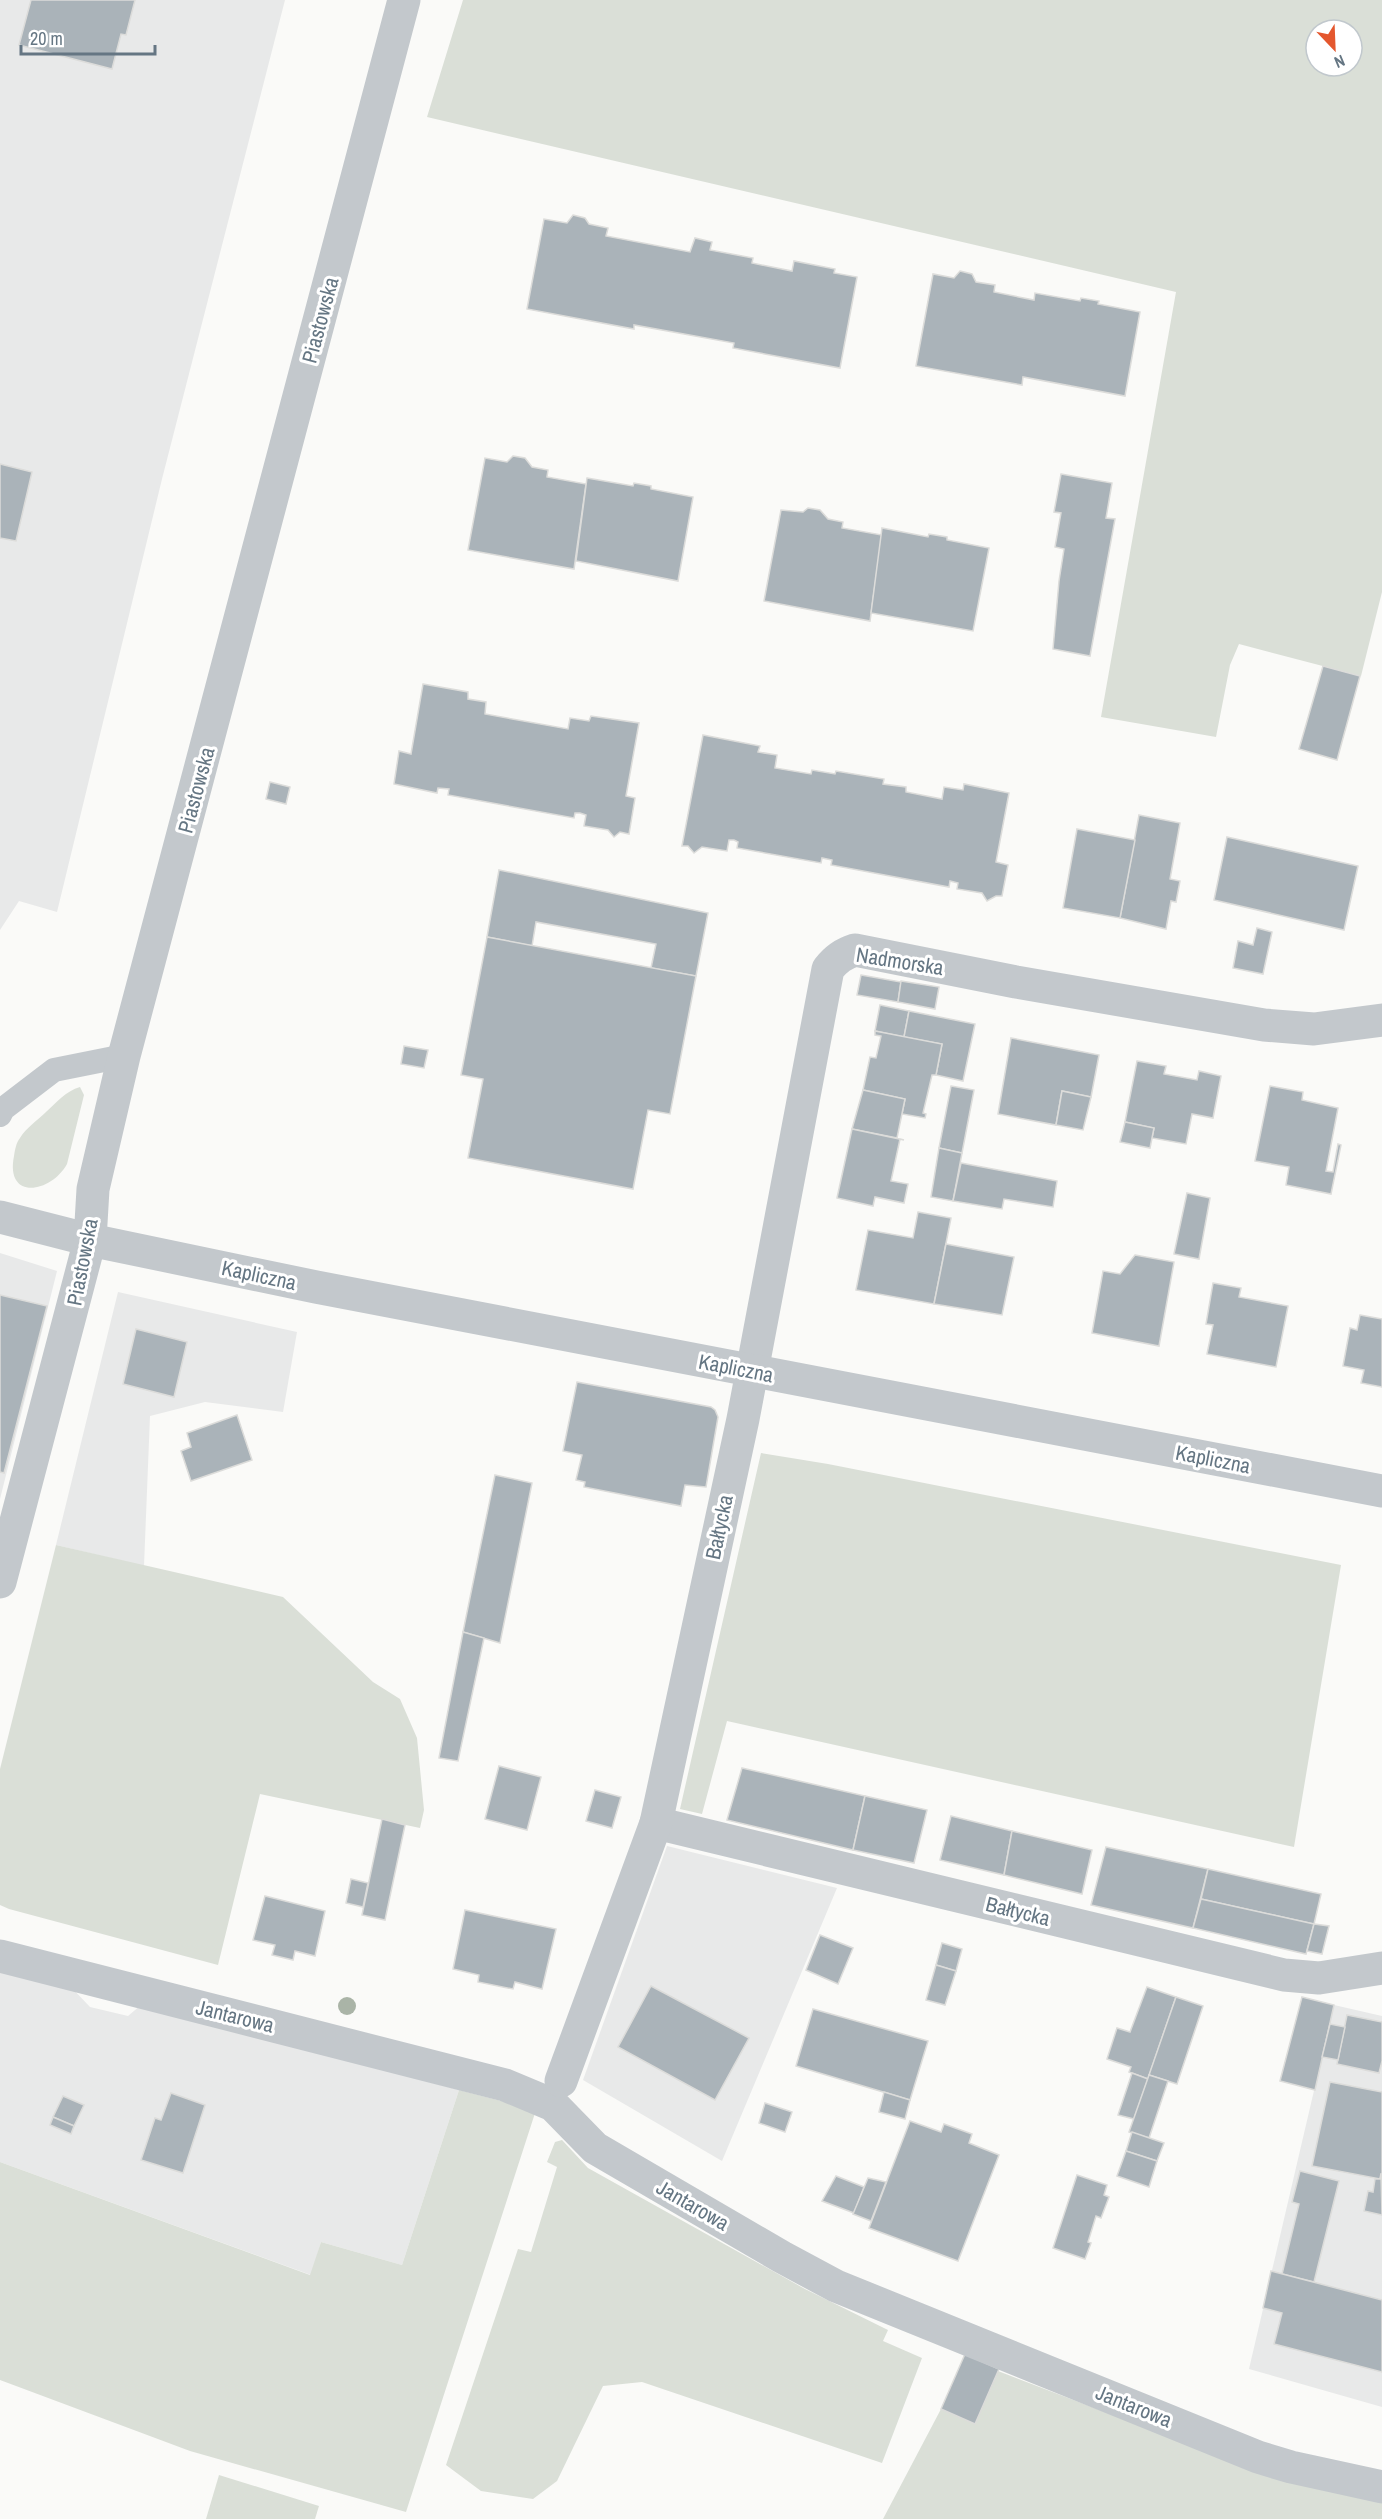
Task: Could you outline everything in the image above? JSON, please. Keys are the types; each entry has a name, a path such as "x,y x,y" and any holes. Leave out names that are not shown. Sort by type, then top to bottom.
{"street":[{"name":"Piastowska","path":"0,1582 90,1240 93,1189 124,1056 404,0"},
{"name":"Nadmorska","path":"751,1371 828,969 844,954 855,950 1016,982 1264,1025 1314,1029 1382,1020"},
{"name":"Kapliczna","path":"0,1217 90,1240 316,1287 1382,1491"},
{"name":"Bałtycka","path":"561,2081 656,1823 743,1419 751,1371"},
{"name":"Bałtycka","path":"656,1823 1284,1975 1319,1978 1382,1968"},
{"name":"Jantarowa","path":"0,1956 505,2085 533,2095 553,2105 595,2148 836,2286 1258,2457 1291,2467 1382,2487"}],"lane":[{"path":"0,1115 3,1109 54,1070 124,1056"}],"shaded area":[{"path":"0,0 285,0 162,479 57,912 19,901 0,930"},
{"path":"463,0 1382,0 1382,592 1361,676 1239,644 1230,665 1216,737 1101,717 1176,292 427,117"},
{"path":"80,1087 84,1095 67,1164 60,1174 41,1186 31,1188 23,1186 16,1180 13,1170 19,1140 29,1127 62,1097"},
{"path":"0,1253 57,1271 0,1499"},
{"path":"118,1292 297,1332 283,1412 205,1402 150,1416 144,1566 56,1545"},
{"path":"761,1453 828,1464 1341,1565 1294,1847 727,1721 702,1814 680,1809"},
{"path":"56,1545 283,1597 373,1682 400,1699 417,1738 424,1810 420,1828 260,1794 218,1965 0,1905 0,1769"},
{"path":"667,1846 837,1888 722,2161 583,2080"},
{"path":"0,1968 71,1987 90,2007 128,2016 141,2005 459,2090 402,2265 321,2242 311,2275 0,2162"},
{"path":"1334,2005 1382,2016 1382,2407 1249,2369"},
{"path":"459,2090 536,2110 406,2512 190,2451 0,2380 0,2162 310,2275 321,2242 402,2265"},
{"path":"562,2140 588,2168 805,2289 888,2330 883,2341 922,2358 882,2463 642,2382 603,2386 557,2481 533,2499 481,2491 446,2465 518,2249 531,2252 557,2167 547,2162 555,2142"},
{"path":"998,2371 1259,2471 1382,2500 1382,2519 883,2519 941,2409 975,2424"},
{"path":"219,2475 319,2506 315,2519 206,2519"}],"building":[{"path":"31,0 135,0 126,35 121,34 112,69 19,45"},
{"path":"573,215 585,218 589,224 608,228 606,236 690,252 695,238 712,242 710,250 753,258 752,263 792,271 794,261 835,269 834,273 857,277 840,368 733,348 734,343 634,325 634,329 527,309 544,219 567,223"},
{"path":"960,271 972,274 976,282 995,285 994,292 1034,300 1035,293 1080,301 1081,298 1099,301 1098,304 1140,312 1125,396 1023,377 1022,385 916,366 933,274 954,278"},
{"path":"513,456 525,458 532,467 548,470 547,477 586,484 574,569 468,550 485,458 507,462"},
{"path":"0,464 32,472 16,541 0,538"},
{"path":"1061,474 1112,483 1106,518 1115,519 1090,656 1053,649 1064,549 1055,547 1061,513 1054,512"},
{"path":"587,478 633,486 634,483 651,486 651,489 693,497 678,581 576,561"},
{"path":"808,508 820,510 828,519 843,522 842,528 882,535 870,621 764,601 781,510 803,512"},
{"path":"882,528 928,537 929,534 947,537 947,540 989,548 973,631 871,613"},
{"path":"1323,666 1360,676 1337,760 1299,749"},
{"path":"423,684 468,692 468,699 486,702 485,714 568,729 570,718 589,721 591,716 639,723 626,796 635,798 629,834 620,832 614,837 608,830 584,826 586,815 580,813 575,813 574,818 448,795 449,789 438,788 437,793 394,784 399,751 411,754"},
{"path":"703,735 760,746 758,752 777,755 775,768 811,774 812,770 835,774 836,771 884,779 883,784 906,787 906,792 942,799 944,787 963,790 964,784 1009,793 996,862 1008,865 1002,896 996,896 987,901 982,893 957,889 958,883 950,881 949,887 831,865 832,860 822,858 821,863 737,848 738,842 734,840 729,840 727,851 702,847 694,853 688,846 682,846"},
{"path":"270,782 290,787 286,804 266,799"},
{"path":"1139,815 1180,823 1170,879 1180,881 1176,902 1171,901 1166,929 1120,918"},
{"path":"1077,829 1135,840 1120,918 1063,908"},
{"path":"1227,837 1358,866 1344,930 1214,900"},
{"path":"499,870 708,913 696,976 651,968 656,944 536,922 532,946 487,937"},
{"path":"1257,928 1272,932 1263,974 1233,968 1238,941 1253,945"},
{"path":"487,937 696,976 670,1114 648,1110 633,1189 468,1158 483,1079 461,1075"},
{"path":"861,975 901,982 898,1002 857,995"},
{"path":"901,981 939,987 935,1009 898,1002"},
{"path":"880,1005 909,1011 904,1037 875,1031"},
{"path":"909,1011 975,1024 963,1081 936,1075 942,1044 904,1037"},
{"path":"875,1031 942,1044 936,1075 932,1075 923,1113 926,1114 925,1118 902,1114 905,1099 863,1090 870,1057 876,1058 881,1036 875,1035"},
{"path":"1011,1038 1099,1055 1091,1097 1062,1091 1056,1125 998,1114"},
{"path":"404,1046 428,1050 424,1068 401,1064"},
{"path":"1137,1061 1166,1066 1164,1074 1197,1080 1199,1071 1221,1076 1213,1118 1192,1114 1186,1144 1152,1138 1154,1128 1125,1122"},
{"path":"951,1086 974,1090 962,1153 939,1148"},
{"path":"1270,1086 1303,1092 1302,1100 1338,1108 1326,1171 1333,1172 1338,1144 1341,1145 1331,1194 1286,1185 1289,1167 1255,1161"},
{"path":"863,1090 905,1099 897,1138 852,1129"},
{"path":"1062,1091 1091,1097 1083,1130 1056,1125"},
{"path":"1125,1122 1154,1128 1150,1148 1120,1142"},
{"path":"852,1129 900,1139 891,1181 908,1184 904,1203 875,1197 873,1206 837,1198"},
{"path":"939,1148 962,1153 953,1201 931,1197"},
{"path":"961,1163 1057,1181 1053,1207 1004,1199 1002,1209 953,1201"},
{"path":"1187,1193 1210,1198 1199,1259 1174,1254"},
{"path":"918,1212 951,1218 934,1304 856,1290 868,1230 913,1238"},
{"path":"946,1244 1014,1257 1002,1315 934,1304"},
{"path":"1135,1255 1174,1262 1159,1346 1092,1333 1103,1271 1120,1274"},
{"path":"1213,1283 1241,1288 1239,1297 1288,1306 1276,1367 1207,1354 1213,1325 1206,1324"},
{"path":"0,1295 47,1306 4,1473 0,1472"},
{"path":"1360,1315 1382,1319 1382,1387 1361,1383 1364,1370 1343,1366 1350,1328 1357,1330"},
{"path":"136,1329 187,1342 174,1397 123,1384"},
{"path":"577,1382 711,1407 715,1410 718,1417 706,1487 685,1485 681,1506 584,1487 585,1482 576,1480 582,1455 563,1451"},
{"path":"237,1415 252,1460 191,1481 181,1451 191,1447 187,1433"},
{"path":"495,1475 532,1483 500,1643 463,1632"},
{"path":"463,1632 484,1638 458,1761 439,1758"},
{"path":"499,1766 541,1777 527,1830 485,1819"},
{"path":"742,1768 865,1796 853,1850 727,1820"},
{"path":"595,1790 621,1797 612,1828 586,1821"},
{"path":"865,1796 927,1810 914,1863 853,1850"},
{"path":"951,1816 1012,1831 1004,1875 940,1860"},
{"path":"382,1819 405,1825 385,1920 362,1915"},
{"path":"1012,1831 1092,1850 1082,1894 1004,1875"},
{"path":"1106,1847 1208,1869 1193,1928 1091,1905"},
{"path":"1208,1869 1321,1894 1314,1924 1201,1899"},
{"path":"351,1879 368,1883 363,1907 346,1903"},
{"path":"265,1896 325,1911 315,1956 295,1951 293,1960 272,1955 275,1945 253,1940"},
{"path":"1201,1899 1314,1924 1306,1954 1193,1928"},
{"path":"465,1910 556,1929 542,1989 515,1982 513,1989 478,1982 479,1975 453,1969"},
{"path":"1314,1924 1329,1926 1322,1954 1307,1951"},
{"path":"820,1935 853,1948 838,1984 806,1970"},
{"path":"942,1943 962,1949 956,1971 936,1965"},
{"path":"936,1965 956,1971 945,2005 926,2000"},
{"path":"651,1986 749,2038 715,2100 618,2047"},
{"path":"1147,1987 1176,1997 1148,2079 1129,2072 1131,2067 1107,2059 1117,2028 1130,2032"},
{"path":"1176,1997 1203,2006 1177,2084 1149,2075"},
{"path":"1302,1997 1334,2005 1315,2090 1280,2081"},
{"path":"813,2009 928,2041 910,2100 796,2066"},
{"path":"1347,2015 1382,2022 1382,2061 1379,2073 1337,2064"},
{"path":"1330,2024 1345,2027 1338,2060 1322,2057"},
{"path":"1132,2073 1148,2079 1134,2119 1118,2115"},
{"path":"1149,2075 1168,2081 1149,2138 1129,2132"},
{"path":"1330,2082 1382,2092 1382,2173 1380,2179 1312,2166"},
{"path":"884,2092 910,2100 905,2119 879,2112"},
{"path":"171,2093 205,2105 183,2173 141,2160 155,2118 161,2120"},
{"path":"63,2096 84,2105 74,2126 53,2117"},
{"path":"765,2103 792,2112 785,2132 759,2123"},
{"path":"53,2117 74,2126 71,2134 50,2125"},
{"path":"910,2121 941,2132 944,2124 972,2134 969,2143 999,2155 958,2261 869,2228"},
{"path":"1132,2132 1164,2143 1157,2161 1126,2151"},
{"path":"1126,2151 1157,2161 1149,2187 1117,2176"},
{"path":"1300,2171 1339,2181 1314,2282 1282,2274 1299,2204 1292,2202"},
{"path":"1381,2173 1382,2215 1364,2211 1368,2191 1373,2192 1375,2179 1380,2179"},
{"path":"1077,2175 1107,2185 1104,2195 1109,2197 1101,2218 1096,2216 1088,2242 1091,2243 1085,2259 1053,2248"},
{"path":"836,2176 864,2187 854,2213 822,2201"},
{"path":"868,2178 886,2182 871,2221 853,2214"},
{"path":"1271,2271 1382,2300 1382,2372 1274,2344 1282,2313 1263,2308"},
{"path":"965,2354 999,2369 975,2424 941,2409"}]}
